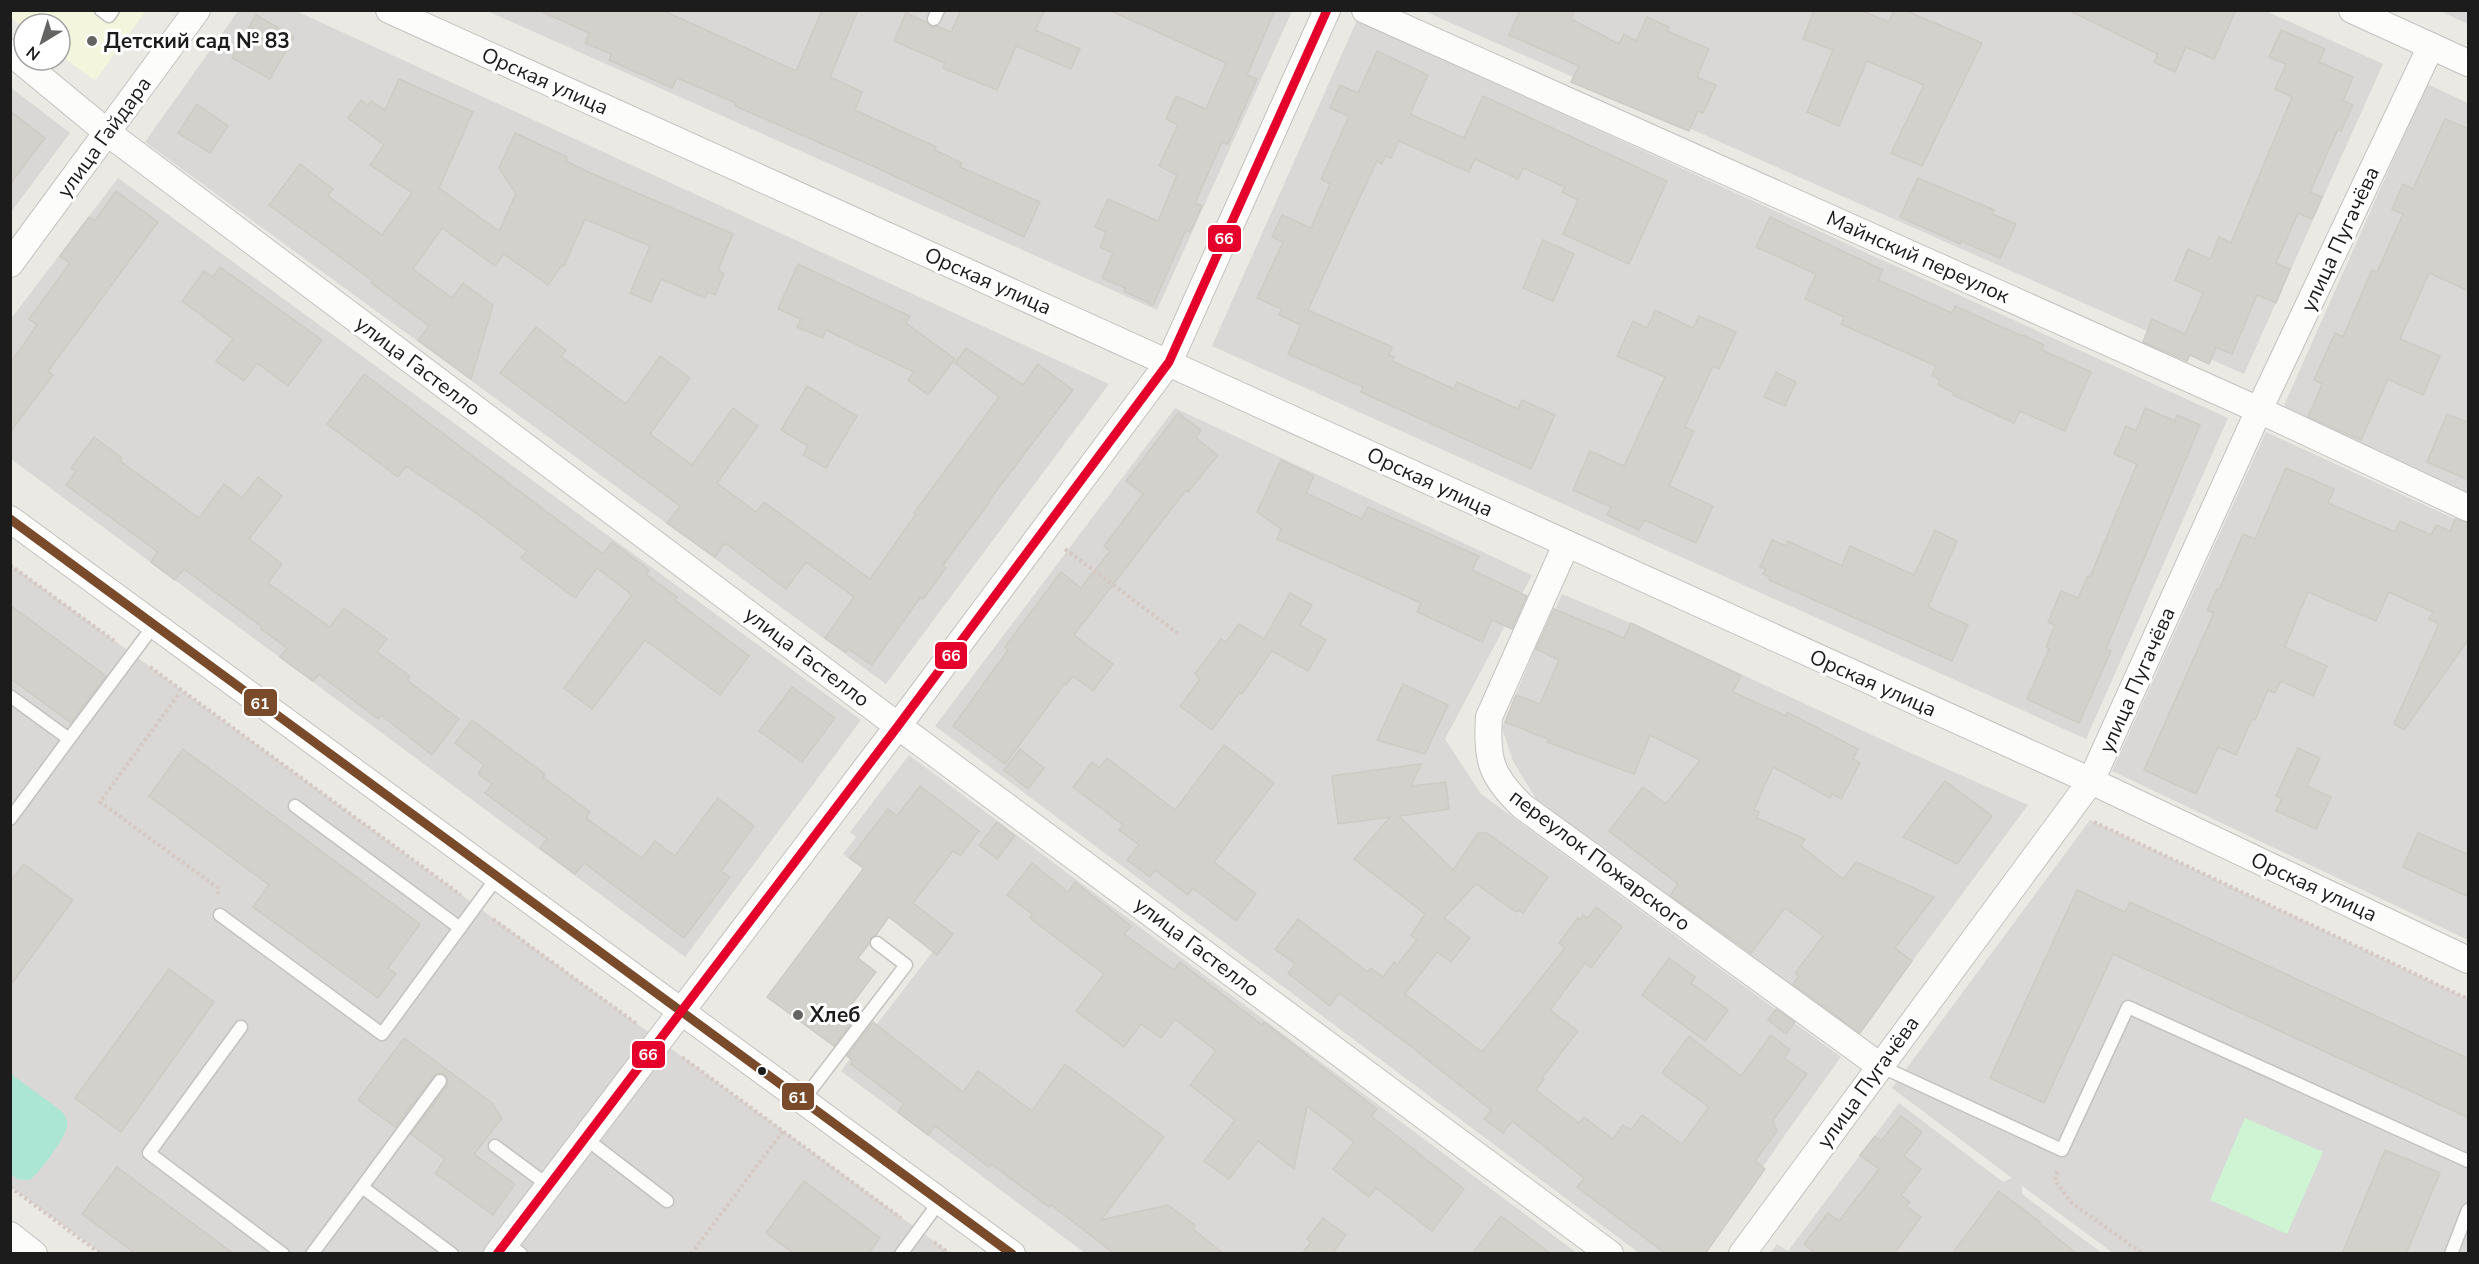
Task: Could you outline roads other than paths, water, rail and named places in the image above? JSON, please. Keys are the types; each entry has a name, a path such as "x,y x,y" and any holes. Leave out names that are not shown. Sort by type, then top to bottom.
{"street":[{"name":"улица Гайдара","path":"10,264 197,10"},
{"name":"Орская улица","path":"389,10 2091,781 2469,960"},
{"path":"508,1250 549,1186 898,726 1169,362 1326,10"},
{"name":"Майнский переулок","path":"1365,10 2259,410 2469,508"},
{"path":"2352,10 2469,63"},
{"name":"улица Пугачёва","path":"1742,1254 2091,781 2259,410 2431,46"},
{"name":"улица Гастелло","path":"10,52 108,133 898,726 1610,1254"},
{"path":"10,519 1012,1254"},
{"name":"переулок Пожарского","path":"1566,545 1489,717 1487,745 1495,775 1505,790 1522,806 1880,1066"},
{"path":"10,1236 34,1254"}],"lane":[{"path":"100,10 109,16 113,10"},
{"path":"10,819 155,624"},
{"path":"10,696 69,739"},
{"path":"295,806 460,928"},
{"path":"220,915 382,1034 498,876"},
{"path":"803,1100 906,965 877,943"},
{"path":"1880,1066 2062,1150 2128,1007 2469,1161"},
{"path":"241,1027 149,1153 283,1254"},
{"path":"312,1254 440,1081"},
{"path":"585,1138 667,1201"},
{"path":"495,1146 549,1186"},
{"path":"362,1187 452,1254"},
{"path":"901,1254 940,1201"},
{"path":"2451,1254 2469,1210"}],"place":[{"name":"Детский сад № 83","path":"92,41"},
{"name":"Хлеб","path":"798,1015"}]}
